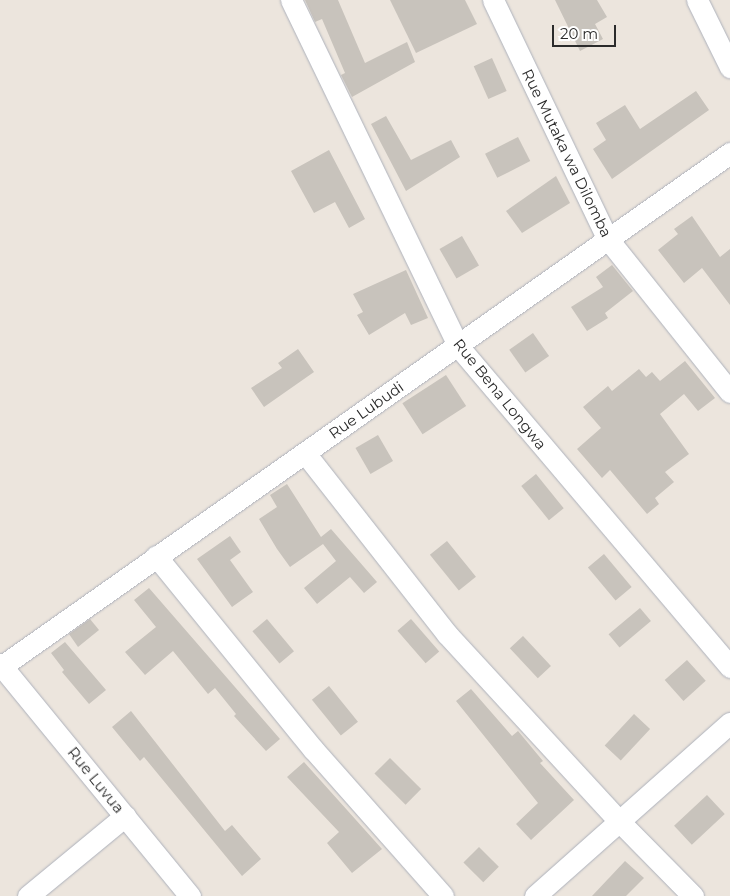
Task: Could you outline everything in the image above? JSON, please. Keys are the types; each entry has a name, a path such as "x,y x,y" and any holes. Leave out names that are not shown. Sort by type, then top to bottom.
{"street":[{"name":"Rue Bena Longwa","path":"291,0 458,346 730,667"},
{"name":"Rue Mutaka wa Dilomba","path":"494,0 607,238 730,392"},
{"path":"697,0 730,67"},
{"name":"Rue Lubudi","path":"1,665 305,454 607,238 730,153"},
{"path":"305,454 447,634 620,822 694,896"},
{"path":"156,556 313,749 443,896"},
{"name":"Rue Luvua","path":"1,665 190,896"},
{"path":"535,896 730,723"},
{"path":"28,896 125,816"}],"building":[{"path":"305,0 338,0 365,63 407,42 415,62 352,97 341,75 345,73 322,19 315,22"},
{"path":"390,0 465,0 477,24 416,53"},
{"path":"555,0 597,0 607,17 595,24 603,39 580,51"},
{"path":"492,58 507,91 488,99 474,66"},
{"path":"696,91 709,110 612,179 593,149 606,140 596,123 625,105 640,129"},
{"path":"386,116 411,160 451,140 460,157 406,191 371,124"},
{"path":"518,137 530,161 497,178 485,154"},
{"path":"329,150 365,219 349,228 335,202 314,213 291,171"},
{"path":"556,176 570,203 522,233 506,211"},
{"path":"692,216 720,257 730,249 730,305 702,268 684,283 658,250 678,234 674,229"},
{"path":"462,236 479,265 456,278 439,249"},
{"path":"612,265 633,291 605,313 608,318 587,331 571,307 603,287 596,277"},
{"path":"406,270 428,318 411,325 405,313 369,335 357,315 363,312 353,294"},
{"path":"533,333 549,356 525,373 509,350"},
{"path":"298,349 314,372 264,407 251,388 282,368 278,363"},
{"path":"685,361 715,398 698,411 684,394 660,414 689,454 665,472 674,482 655,498 659,504 647,514 610,470 602,478 577,449 601,428 583,407 608,386 612,391 639,369 646,377 652,372 660,381"},
{"path":"446,375 466,406 423,434 402,403"},
{"path":"378,435 393,461 370,474 355,448"},
{"path":"536,474 564,508 549,520 521,486"},
{"path":"287,484 321,537 331,529 377,582 364,593 350,577 317,604 304,588 336,561 323,544 290,567 277,549 259,519 277,507 270,495"},
{"path":"230,536 241,552 230,560 253,592 232,607 197,559"},
{"path":"447,541 476,577 459,591 430,555"},
{"path":"604,554 632,587 616,600 588,567"},
{"path":"149,588 280,739 266,751 234,716 236,714 215,688 208,694 173,651 145,675 125,652 156,627 134,600"},
{"path":"640,608 651,621 620,647 609,634"},
{"path":"90,619 99,630 78,647 69,634"},
{"path":"267,619 294,651 279,663 252,631"},
{"path":"411,619 439,651 426,663 397,631"},
{"path":"523,636 551,666 538,678 510,648"},
{"path":"65,642 106,690 89,704 62,672 64,670 51,653"},
{"path":"687,660 706,681 683,701 665,680"},
{"path":"329,686 358,722 341,736 312,700"},
{"path":"471,689 512,736 518,731 543,761 540,763 574,800 531,840 516,824 538,803 456,701"},
{"path":"131,711 225,831 232,825 261,859 242,876 144,757 140,761 112,727"},
{"path":"634,714 650,729 621,760 605,745"},
{"path":"390,758 421,789 406,805 374,774"},
{"path":"304,762 382,849 352,873 327,843 339,832 287,777"},
{"path":"707,795 725,814 692,845 674,826"},
{"path":"479,847 499,867 483,882 463,863"},
{"path":"625,861 644,878 626,896 592,896"}]}
